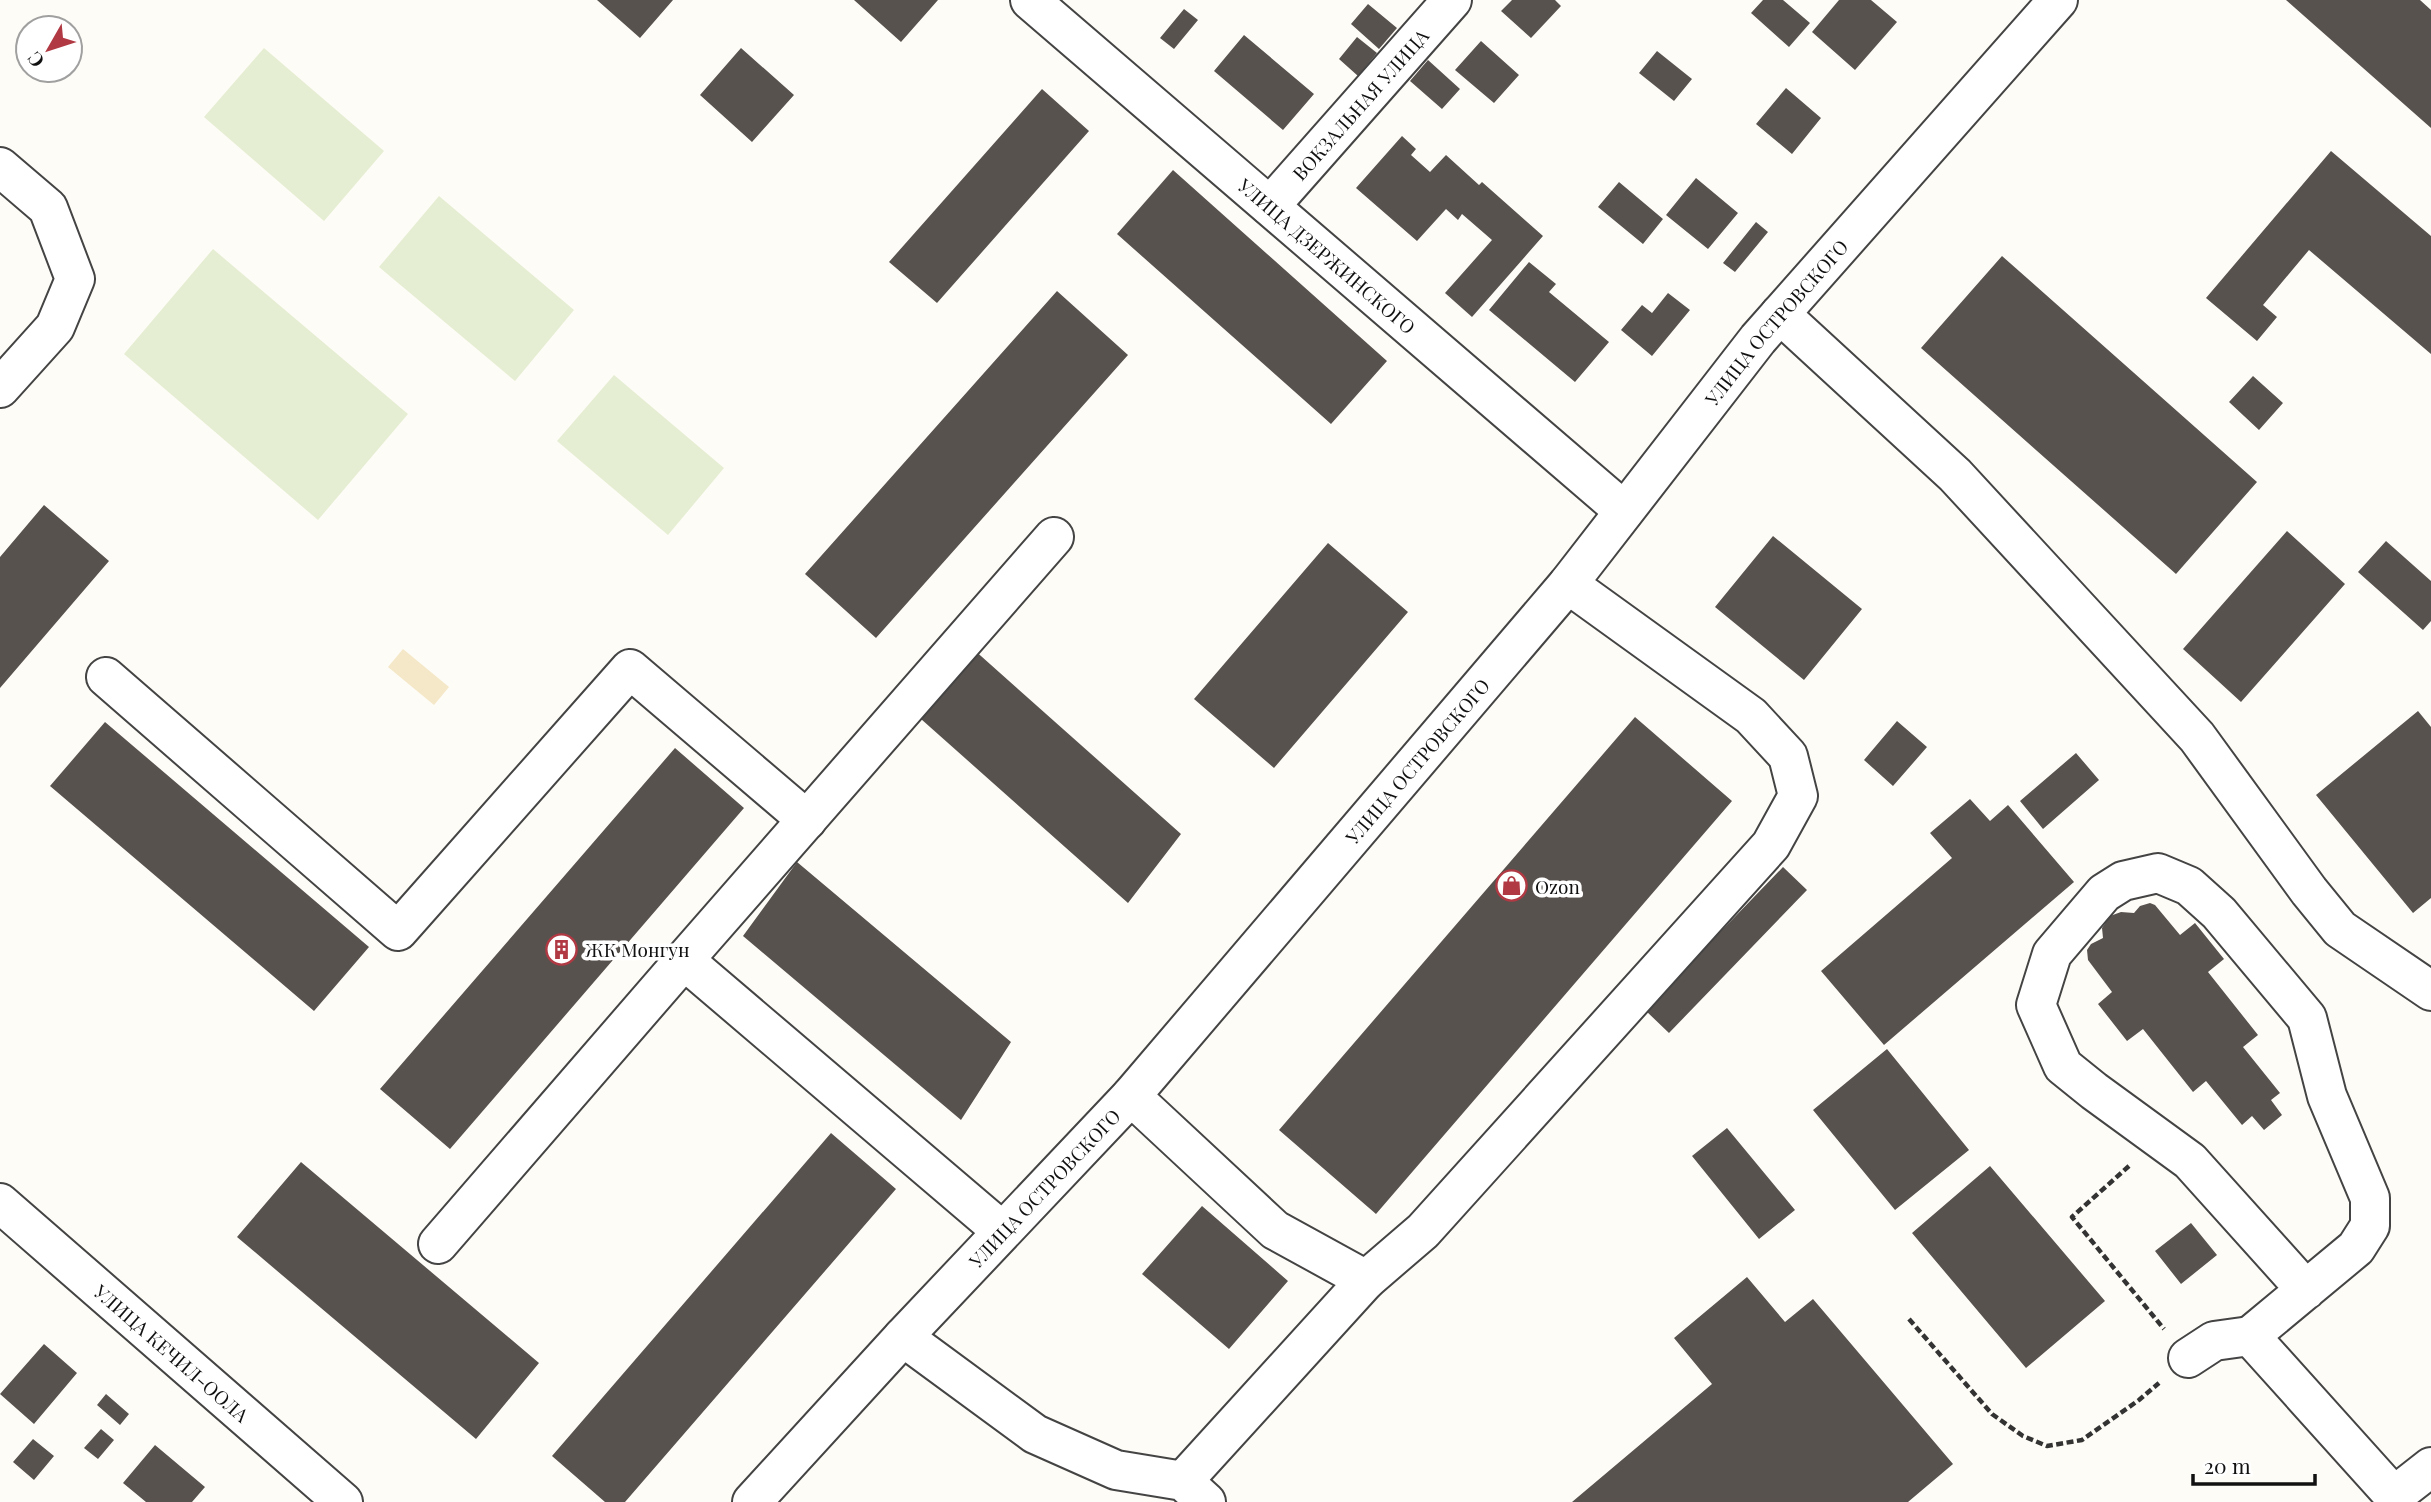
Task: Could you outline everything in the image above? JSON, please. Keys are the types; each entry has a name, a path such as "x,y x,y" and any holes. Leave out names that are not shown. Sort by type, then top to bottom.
{"street":[{"name":"УЛИЦА ДЗЕРЖИНСКОГО","path":"1030,0 1624,511"},
{"name":"ВОКЗАЛЬНАЯ УЛИЦА","path":"1270,206 1452,0"},
{"name":"УЛИЦА ОСТРОВСКОГО","path":"752,1502 903,1337 1131,1096 1568,584 1758,339 2058,0"},
{"path":"0,167 48,208 75,279 55,327 0,388"},
{"path":"1780,314 1955,475 2197,737 2309,891 2340,929 2431,990"},
{"path":"438,1244 1054,537"},
{"path":"903,1337 1035,1434 1116,1470 1195,1491 1366,1280 1423,1231 1771,845 1798,796 1788,756 1751,716 1568,584"},
{"path":"106,677 398,931 630,669 807,820"},
{"path":"2188,1358 2214,1341 2250,1336 2306,1290 2356,1248 2371,1226 2370,1198 2327,1096 2307,1018 2219,913 2189,887 2158,873 2123,881 2104,893 2052,954 2036,1005 2063,1066 2190,1161 2306,1290"},
{"path":"684,960 1002,1231"},
{"path":"1131,1096 1275,1230 1366,1280"},
{"name":"УЛИЦА КЕЧИЛ-ООЛА","path":"0,1203 343,1502"},
{"path":"2250,1336 2394,1496 2431,1467"}],"path":[{"path":"1909,1319 1992,1414 2023,1436 2047,1446 2082,1440 2139,1399 2188,1358 2072,1217 2160,1139"}],"sand":[{"path":"403,649 449,687 434,705 388,667"}],"green space":[{"path":"264,48 384,151 324,221 204,117"},
{"path":"439,196 574,310 515,381 379,267"},
{"path":"213,249 408,414 318,520 124,354"},
{"path":"614,375 724,468 668,535 557,441"}],"building":[{"path":"597,0 673,0 640,38"},
{"path":"854,0 938,0 901,42"},
{"path":"1512,0 1555,0 1561,6 1531,38 1501,11"},
{"path":"1763,0 1783,0 1810,23 1789,47 1751,13"},
{"path":"1839,0 1871,0 1897,22 1855,70 1812,32"},
{"path":"2286,0 2420,0 2431,10 2431,128"},
{"path":"1368,4 1397,28 1379,49 1351,24"},
{"path":"1184,9 1198,20 1174,49 1160,38"},
{"path":"1244,35 1314,94 1283,130 1214,71"},
{"path":"1357,37 1377,53 1358,76 1339,59"},
{"path":"1481,41 1519,75 1494,103 1455,70"},
{"path":"741,48 794,95 752,142 700,95"},
{"path":"1657,51 1692,79 1674,101 1639,73"},
{"path":"1428,60 1460,89 1442,109 1410,81"},
{"path":"1786,88 1821,118 1792,154 1756,124"},
{"path":"1042,89 1089,131 937,303 889,262"},
{"path":"1402,136 1416,149 1411,155 1430,172 1446,155 1479,185 1482,182 1543,236 1472,317 1445,293 1492,240 1462,214 1458,220 1446,209 1417,241 1356,188"},
{"path":"2331,151 2431,236 2431,354 2309,250 2263,305 2277,317 2257,341 2206,298"},
{"path":"1173,170 1387,361 1331,424 1117,234"},
{"path":"1696,178 1738,213 1708,249 1666,215"},
{"path":"1619,182 1663,219 1643,244 1598,207"},
{"path":"1756,222 1768,232 1735,272 1723,263"},
{"path":"2002,256 2257,482 2176,574 1921,348"},
{"path":"1529,262 1556,284 1549,292 1609,342 1575,382 1489,310"},
{"path":"1057,291 1128,355 876,638 805,574"},
{"path":"1668,293 1690,310 1652,356 1621,330 1642,305 1652,313"},
{"path":"2253,376 2283,403 2259,430 2229,402"},
{"path":"44,505 109,561 0,688 0,557"},
{"path":"2287,531 2345,584 2241,702 2183,649"},
{"path":"1773,536 1862,609 1804,680 1715,607"},
{"path":"2386,541 2431,581 2431,621 2423,630 2358,572"},
{"path":"1328,543 1408,612 1274,768 1194,699"},
{"path":"972,648 1181,834 1128,903 912,711"},
{"path":"2418,711 2431,727 2431,898 2413,913 2316,795"},
{"path":"1635,717 1732,801 1376,1214 1279,1130"},
{"path":"1897,721 1927,747 1893,786 1864,760"},
{"path":"105,722 369,947 314,1011 50,786"},
{"name":"ЖК Монгун","path":"675,748 744,808 450,1149 380,1089"},
{"path":"2076,753 2099,780 2043,829 2020,801"},
{"path":"1970,799 1990,821 2008,805 2074,882 1884,1045 1821,971 1952,858 1930,833"},
{"name":"ЖК Монгун","path":"797,862 1011,1042 961,1120 743,936"},
{"path":"1783,867 1807,890 1669,1033 1645,1010"},
{"path":"2150,903 2155,905 2180,935 2195,923 2224,959 2208,972 2258,1035 2243,1047 2280,1093 2271,1100 2282,1115 2264,1130 2252,1116 2242,1125 2206,1081 2193,1092 2143,1029 2127,1041 2098,1004 2112,992 2088,960 2087,950 2091,944 2103,938 2102,928 2110,916 2121,912 2134,913 2140,906"},
{"path":"1887,1049 1969,1150 1895,1210 1813,1110"},
{"path":"1727,1128 1795,1210 1759,1239 1692,1156"},
{"path":"831,1133 896,1189 625,1502 605,1502 552,1456"},
{"path":"301,1162 539,1363 476,1439 237,1237"},
{"path":"1990,1166 2105,1301 2026,1368 1912,1233"},
{"path":"1202,1206 1288,1281 1229,1349 1142,1274"},
{"path":"2191,1223 2217,1255 2181,1284 2155,1251"},
{"path":"1747,1277 1785,1322 1813,1299 1953,1464 1908,1502 1572,1502 1712,1384 1674,1338"},
{"path":"44,1344 77,1373 34,1424 0,1394"},
{"path":"106,1394 129,1414 120,1425 97,1405"},
{"path":"101,1429 114,1440 98,1459 84,1448"},
{"path":"33,1439 54,1456 34,1480 13,1462"},
{"path":"155,1445 205,1487 192,1502 146,1502 123,1483"}],"place":[{"name":"Ozon","path":"1512,886"},
{"name":"ЖК Монгун","path":"562,949"}]}
